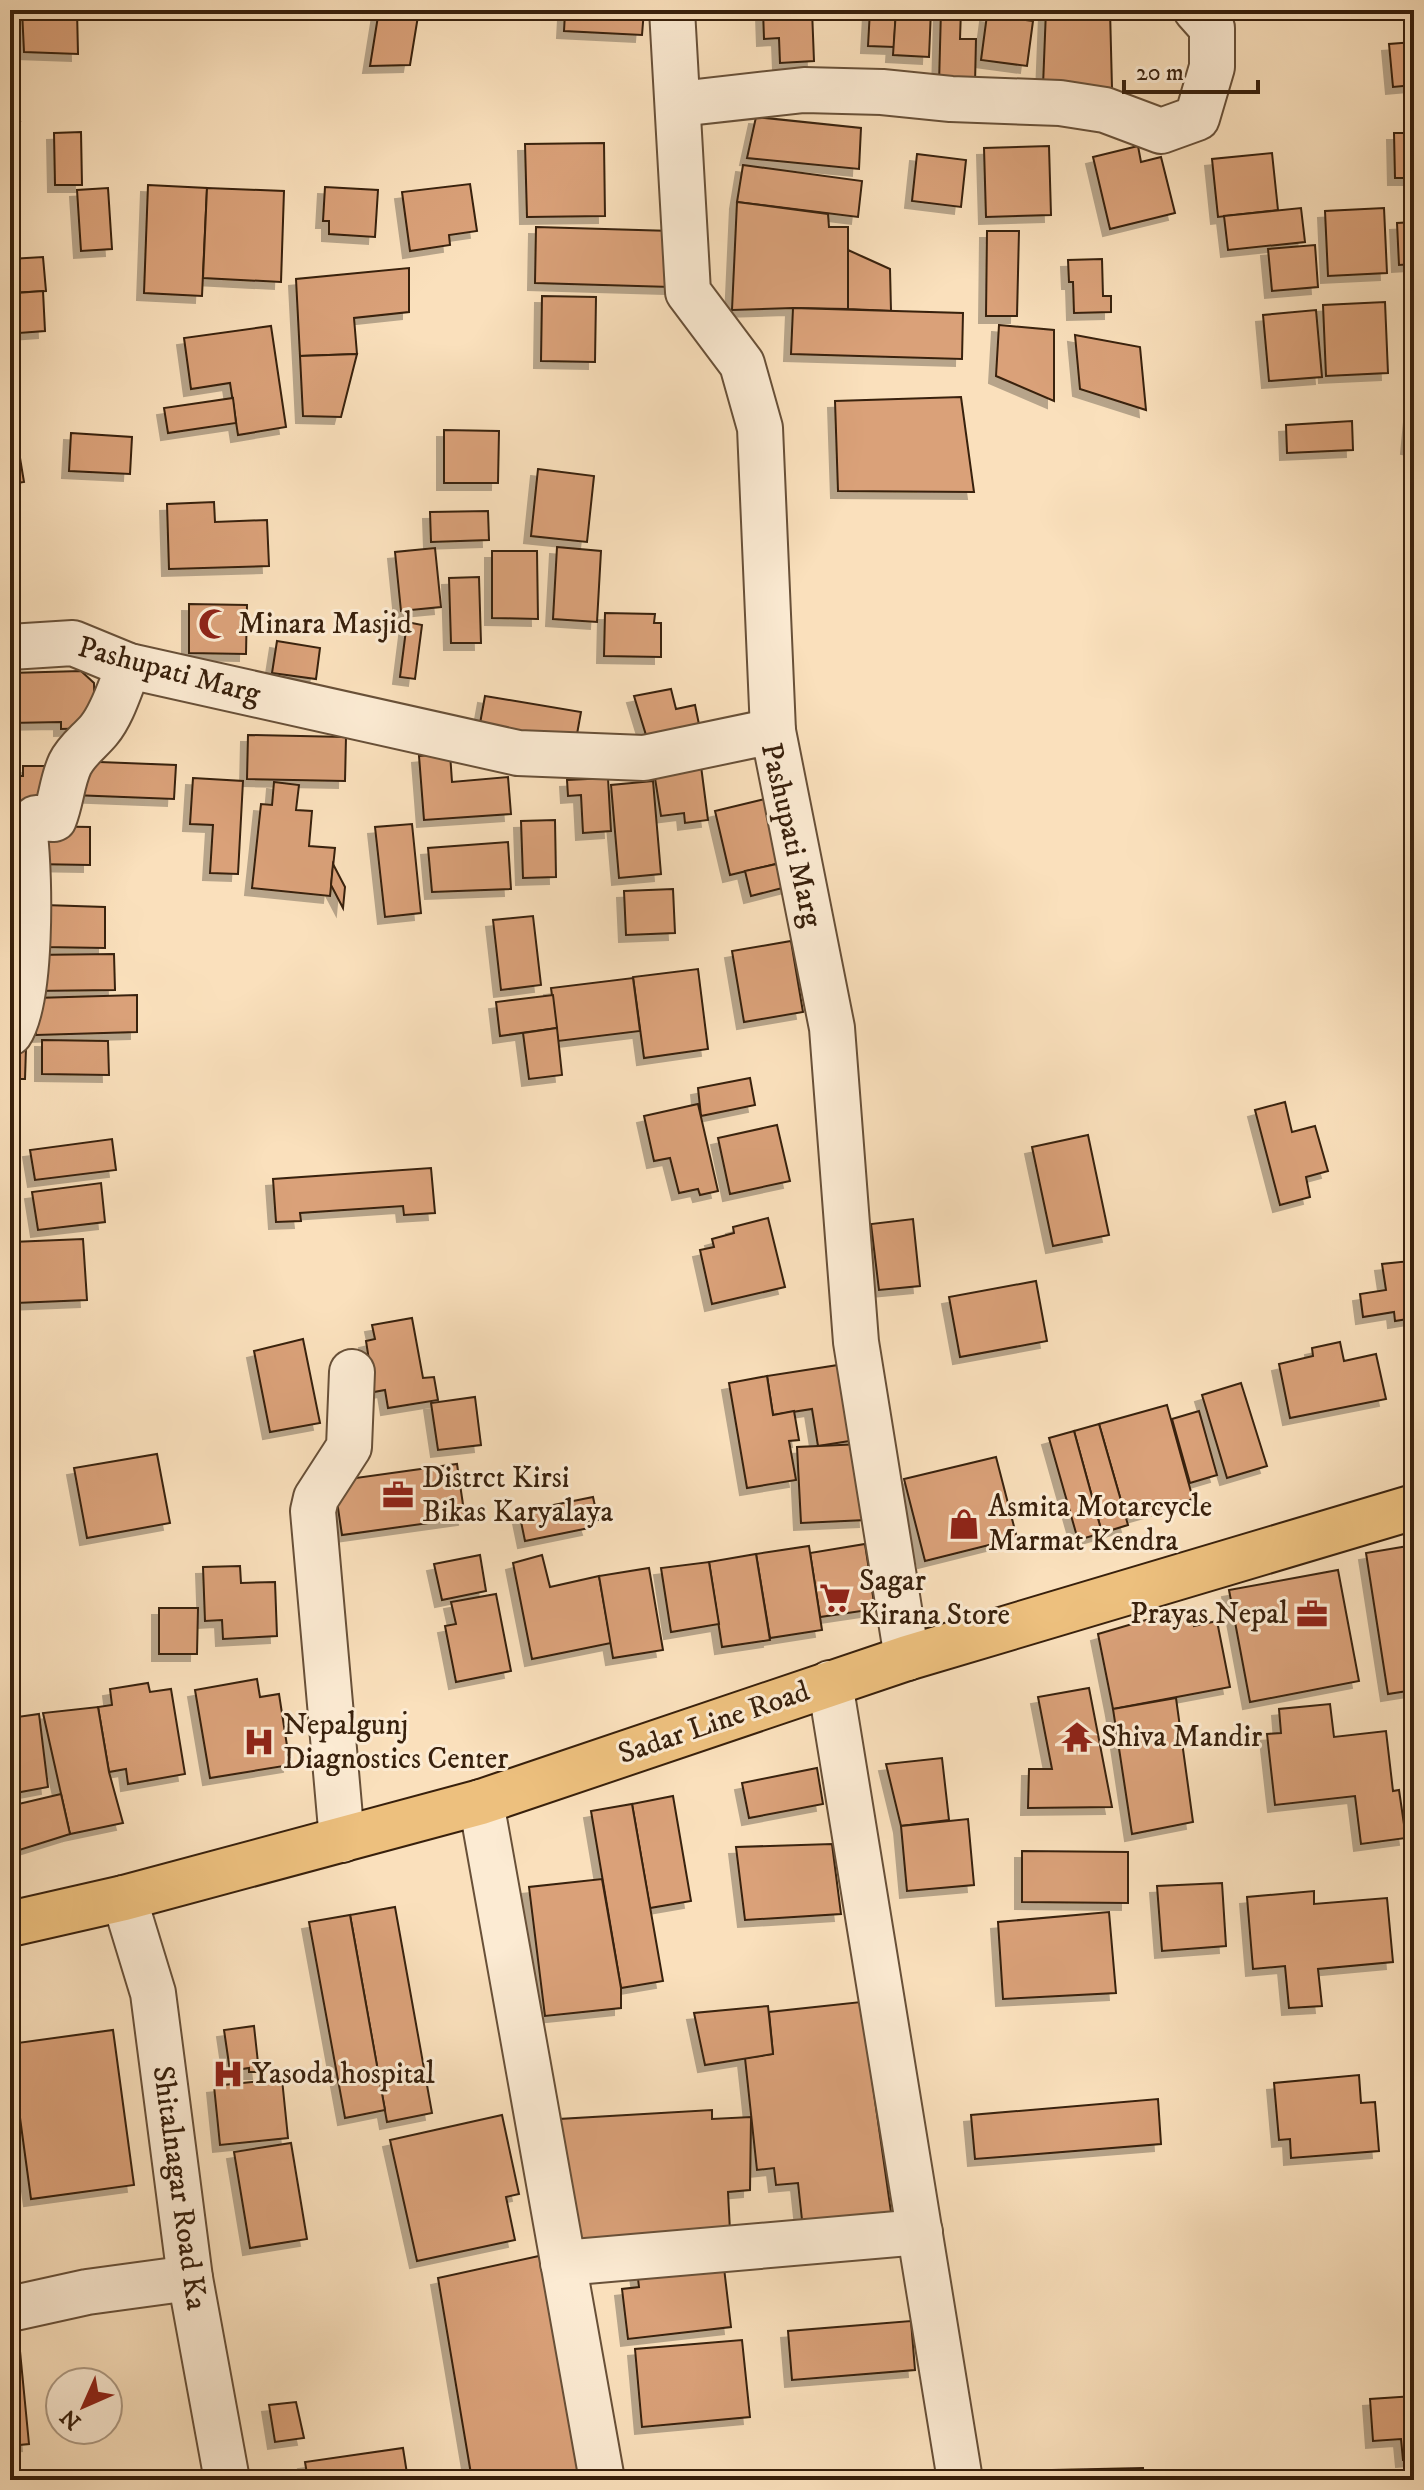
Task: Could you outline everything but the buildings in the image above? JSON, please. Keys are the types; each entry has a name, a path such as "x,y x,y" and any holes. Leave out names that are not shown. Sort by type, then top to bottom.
{"main road":[{"name":"Sadar Line Road","path":"10,1924 124,1898 481,1802 907,1658 1414,1507"}],"street":[{"path":"672,10 688,292 742,364 760,428 773,731"},
{"path":"679,104 804,90 882,92 951,99 1060,103 1105,110 1161,131 1197,118 1212,67 1212,28 1196,10"},
{"name":"Pashupati Marg","path":"10,647 73,643 129,666 518,753 644,758 773,731 832,1028 856,1342 907,1658"},
{"path":"10,1033 18,1014 28,933 29,866 25,836 36,818 54,819 69,766 82,747 100,730 129,666"},
{"path":"342,1840 313,1511 316,1498 349,1447 352,1372"},
{"path":"830,1683 960,2480"},
{"path":"481,1802 602,2480"},
{"name":"Shitalnagar Road Ka","path":"124,1898 153,1993 190,2278 227,2480"},
{"path":"563,2263 920,2232"},
{"path":"10,2309 87,2292 190,2278"}],"place":[{"name":"Minara Masjid","path":"214,624"},
{"name":"Distrct Kirsi Bikas Karyalaya","path":"398,1495"},
{"name":"Asmita Motarcycle Marmat Kendra","path":"964,1524"},
{"name":"Sagar Kirana Store","path":"835,1598"},
{"name":"Prayas Nepal","path":"1312,1614"},
{"name":"Shiva Mandir","path":"1077,1737"},
{"name":"Nepalgunj Diagnostics Center","path":"259,1742"},
{"name":"Yasoda hospital","path":"228,2074"}]}
